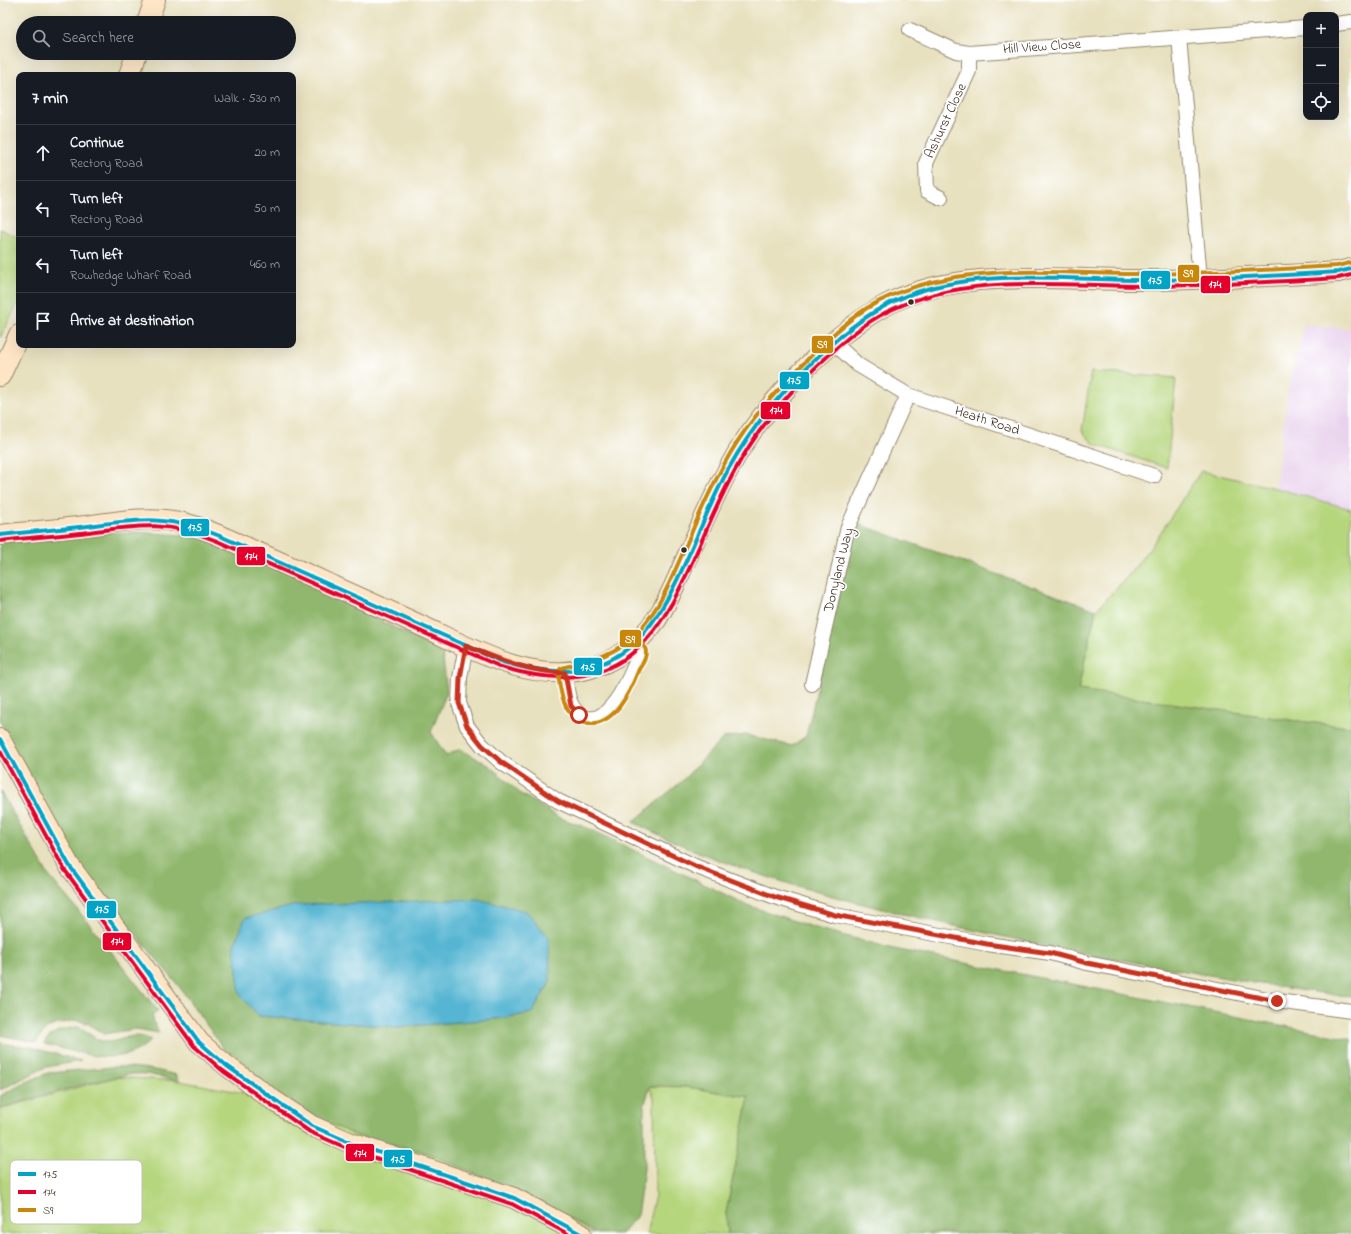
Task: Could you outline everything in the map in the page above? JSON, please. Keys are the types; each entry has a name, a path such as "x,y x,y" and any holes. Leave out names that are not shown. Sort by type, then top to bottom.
{"street":[{"path":"149,16 154,0"},
{"path":"1339,24 1351,22"},
{"name":"Hill View Close","path":"910,30 956,51 969,52 1303,28"},
{"path":"1179,37 1200,279"},
{"name":"Ashurst Close","path":"941,198 922,194 926,163 969,71 969,52"},
{"path":"130,72 134,60"},
{"path":"0,535 128,520 176,521 202,528 290,566 466,646 519,667 546,673 565,673 592,668 614,658 636,643 657,618 708,511 741,447 775,401 833,342 860,320 890,302 921,290 950,283 1005,279 1200,279 1338,272 1351,269"},
{"path":"0,376 16,341"},
{"name":"Heath Road","path":"833,342 858,365 908,396 1154,476"},
{"name":"Donyland Way","path":"812,684 848,527 908,396"},
{"path":"565,673 571,706 579,715 588,719 595,718 605,713 618,697 634,670 640,652 636,643"},
{"path":"466,646 460,678 459,703 467,726 487,749 501,762 558,801 697,867 775,897 835,915 987,944 1050,953 1087,963 1277,1001 1351,1011"},
{"path":"0,739 69,865 199,1042 227,1066 312,1126 351,1143 514,1198 581,1234"}],"shaded area":[{"path":"1351,298 1351,509 1275,488 1287,397 1304,324 1349,329"}],"green space":[{"path":"0,229 16,237 16,307 0,338"},
{"path":"1091,372 1176,378 1167,468 1094,444 1082,431"},
{"path":"1201,471 1275,488 1351,509 1351,727 1297,721 1078,690 1096,610 1128,576 1155,541"},
{"path":"856,523 1096,610 1078,690 1297,721 1351,727 1351,996 1266,985 1151,965 991,934 875,907 792,885 751,872 672,841 633,822 682,781 723,738 746,735 792,746 806,736"},
{"path":"137,532 198,536 283,570 372,617 442,650 447,692 431,732 446,756 460,749 490,766 521,794 558,817 590,829 747,905 812,927 894,949 1351,1039 1351,1234 728,1234 726,1213 749,1097 687,1087 650,1086 644,1107 644,1169 637,1216 621,1234 597,1234 546,1204 425,1152 357,1136 290,1106 236,1066 178,985 83,871 29,784 0,721 0,542 93,533","holes":["550,982 532,1013 496,1019 396,1027 259,1016"]},
{"path":"0,791 49,876 91,926 158,1011 152,1016 159,1033 136,1029 103,1034 89,1024 77,1020 57,1024 47,1028 36,1042 0,1035"},
{"path":"78,1027 102,1041 109,1042 137,1036 151,1040 139,1049 126,1055 113,1057 85,1054 44,1044 50,1036 58,1031"},
{"path":"0,1043 30,1047 81,1061 46,1067 0,1090"},
{"path":"111,1067 144,1068 160,1071 176,1075 179,1081 147,1074 131,1074 81,1085 0,1108 0,1096 26,1082 48,1073"},
{"path":"116,1077 179,1081 294,1102 357,1136 425,1152 546,1204 594,1234 0,1234 0,1109"},
{"path":"649,1086 687,1087 749,1097 726,1213 728,1234 646,1234 655,1195 654,1097"}],"water":[{"path":"477,899 526,911 549,937 550,982 532,1013 496,1019 396,1027 259,1016 240,995 234,946 245,918 297,905"}],"transit line":[{"name":"S9","path":"643,644 646,652 644,661 626,698 620,706 604,720 595,723 581,722 572,716 563,699 559,681 560,669 593,660 614,651 635,635 645,624 654,612 668,585 702,508 719,474 747,427 775,393 819,347 842,326 867,308 898,293 930,282 963,276 1031,272 1133,274 1184,273 1337,266 1350,263"},
{"name":"175","path":"0,535 117,522 150,520 183,524 220,536 503,662 555,671 596,666 628,648 653,621 674,587 709,508 729,468 749,435 785,390 836,340 857,323 892,302 917,292 972,280 1029,277 1114,280 1191,279 1338,272 1351,269"},
{"name":"174","path":"1,541 117,528 149,526 181,529 217,541 501,667 555,677 597,672 630,655 656,629 677,595 733,474 742,457 764,425 789,395 816,367 852,335 884,313 922,298 953,290 984,286 1015,284 1142,286 1191,285 1338,278 1351,275"},
{"name":"175","path":"0,739 69,865 199,1042 227,1066 312,1126 351,1143 514,1198 581,1234"},
{"name":"174","path":"0,751 64,869 194,1046 223,1071 310,1132 349,1149 512,1204 568,1234"}],"route":[{"path":"579,715 571,706 567,692 565,673 546,673 519,667 466,646 460,678 459,703 467,726 482,745 501,762 558,801 657,850 775,897 835,915 987,944 1050,953 1087,963 1277,1001"}]}
